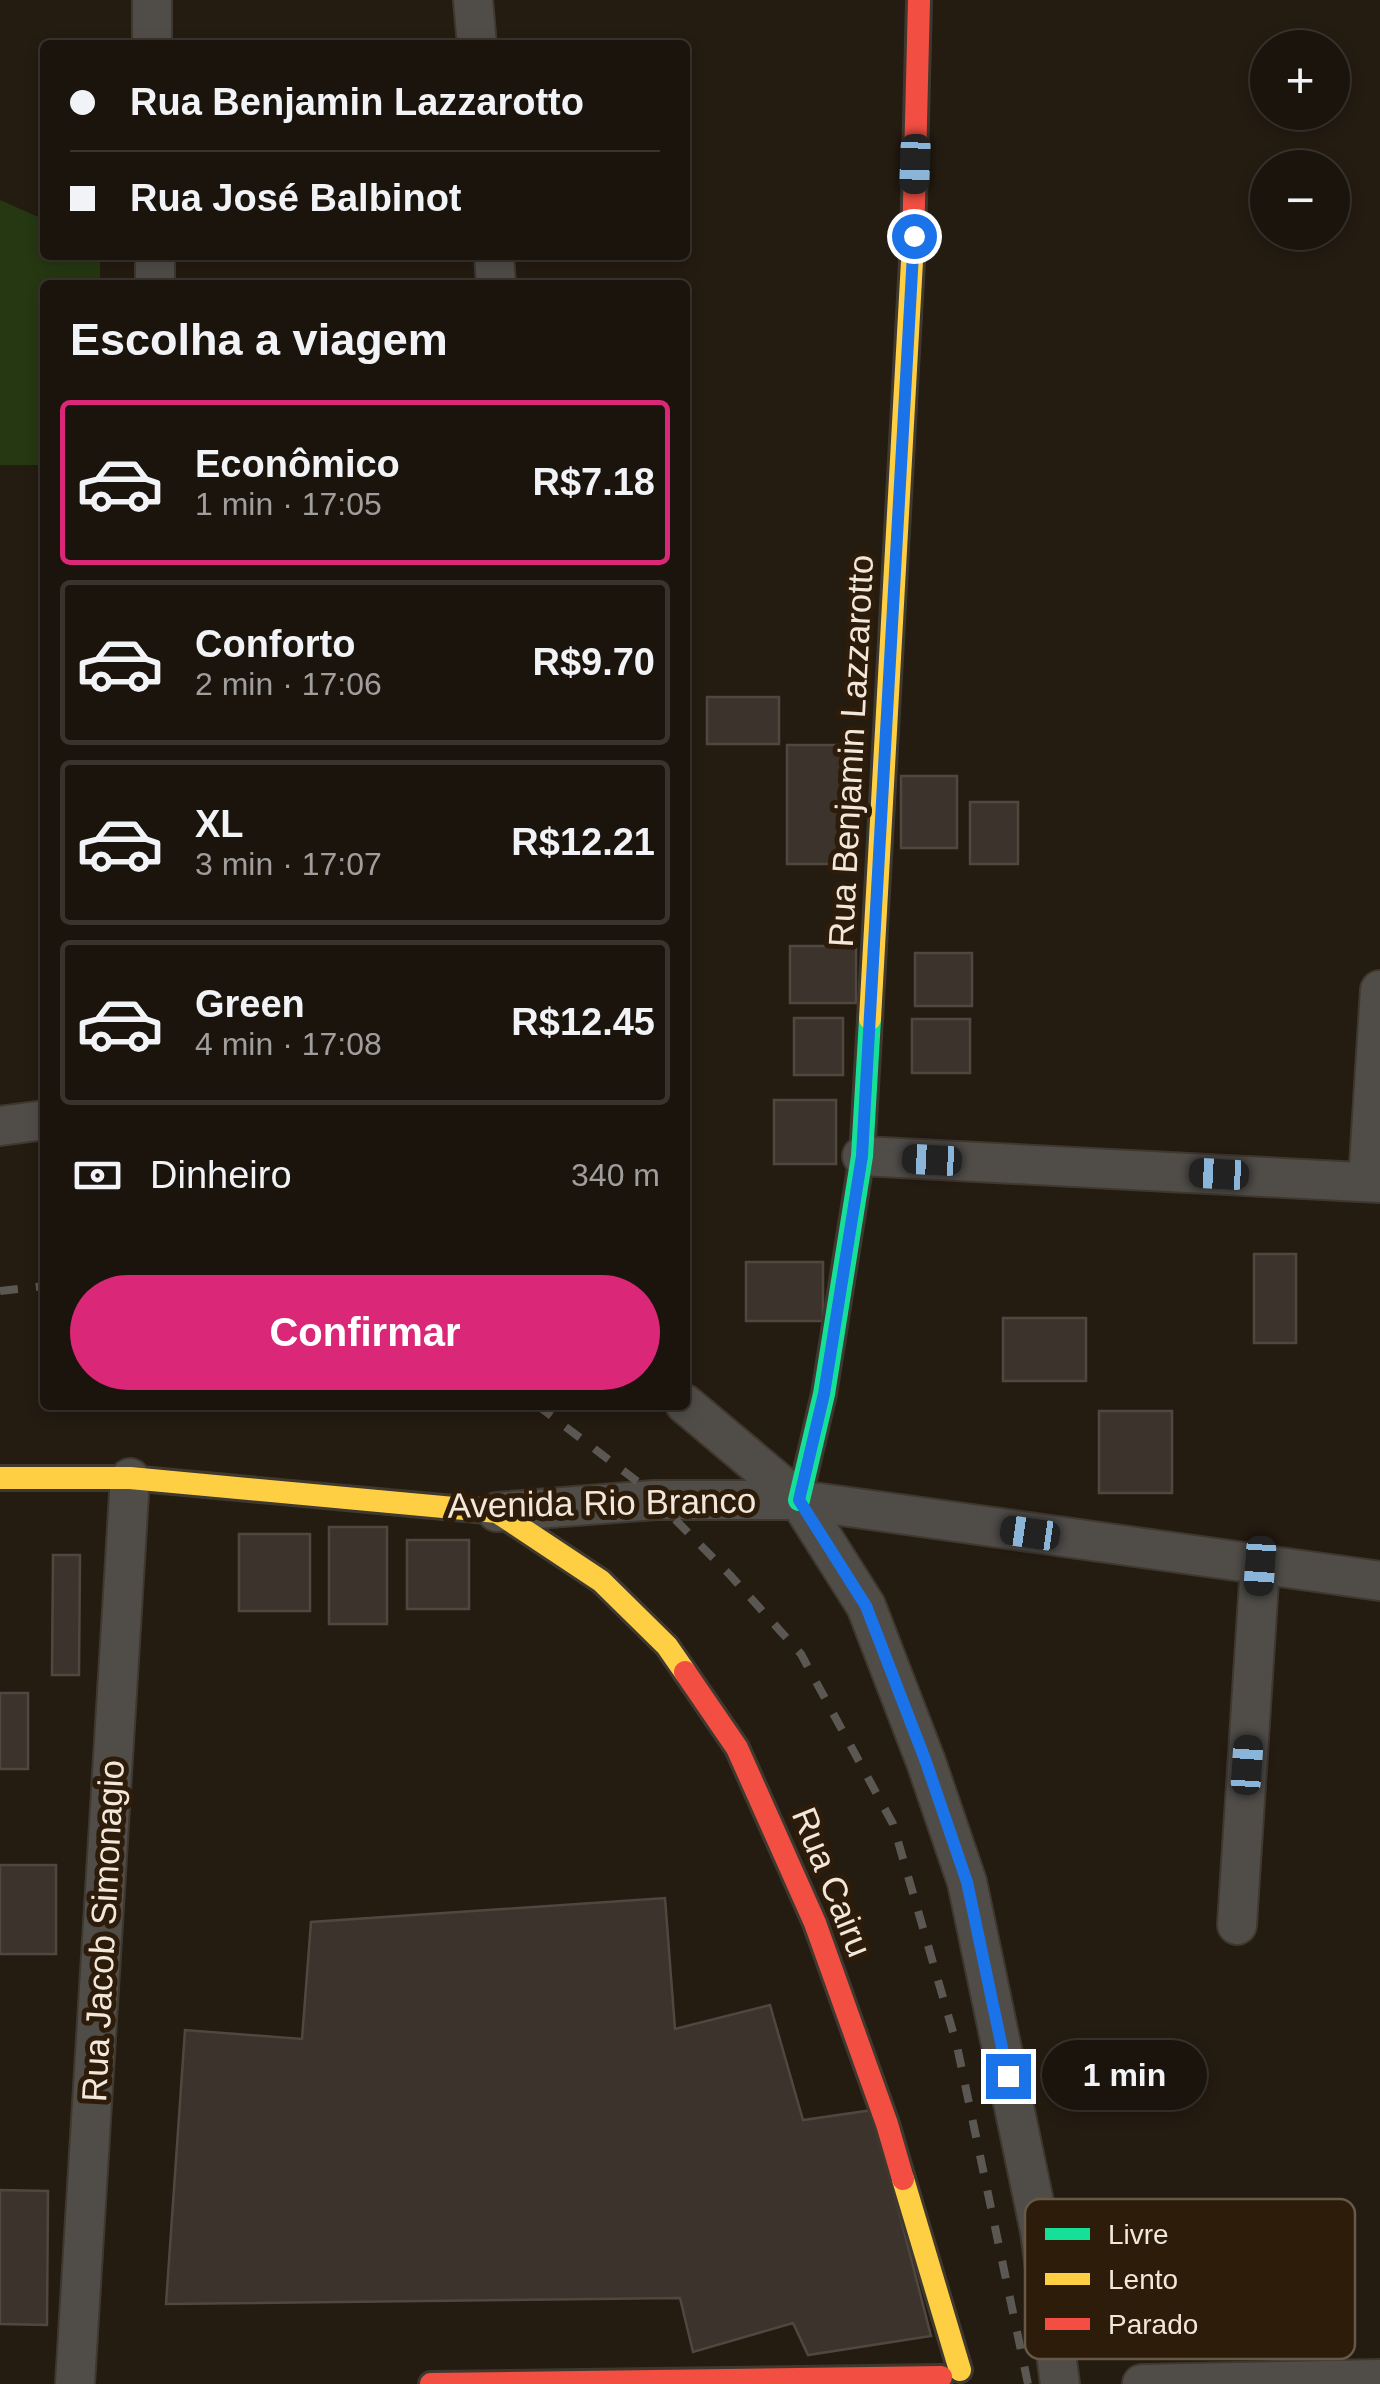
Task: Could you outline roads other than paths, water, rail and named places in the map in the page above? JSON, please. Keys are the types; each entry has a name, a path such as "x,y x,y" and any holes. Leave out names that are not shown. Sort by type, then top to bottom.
{"street":[{"path":"152,0 152,40"},
{"path":"473,0 477,40"},
{"name":"Rua Benjamin Lazzarotto","path":"799,1500 824,1394 862,1156 912,308 919,0"},
{"path":"862,1156 1374,1182 1380,990"},
{"path":"0,1126 40,1121"},
{"path":"690,1408 799,1500 866,1606 967,1882 1033,2199"},
{"name":"Avenida Rio Branco","path":"0,1478 130,1478 498,1512 656,1500 799,1500 1380,1581"},
{"name":"Rua Jacob Simonagio","path":"76,2384 130,1478"},
{"name":"Rua Cairu","path":"498,1512 601,1581 667,1646 737,1748 815,1924 887,2124 952,2375"},
{"path":"1237,1925 1260,1566"},
{"path":"1057,2359 1060,2384"},
{"path":"430,2384 952,2375"},
{"path":"1142,2384 1380,2379"}],"railway":[{"path":"0,1291 40,1287"},
{"path":"544,1410 638,1482 801,1654 893,1824 957,2046 1028,2384"}]}
